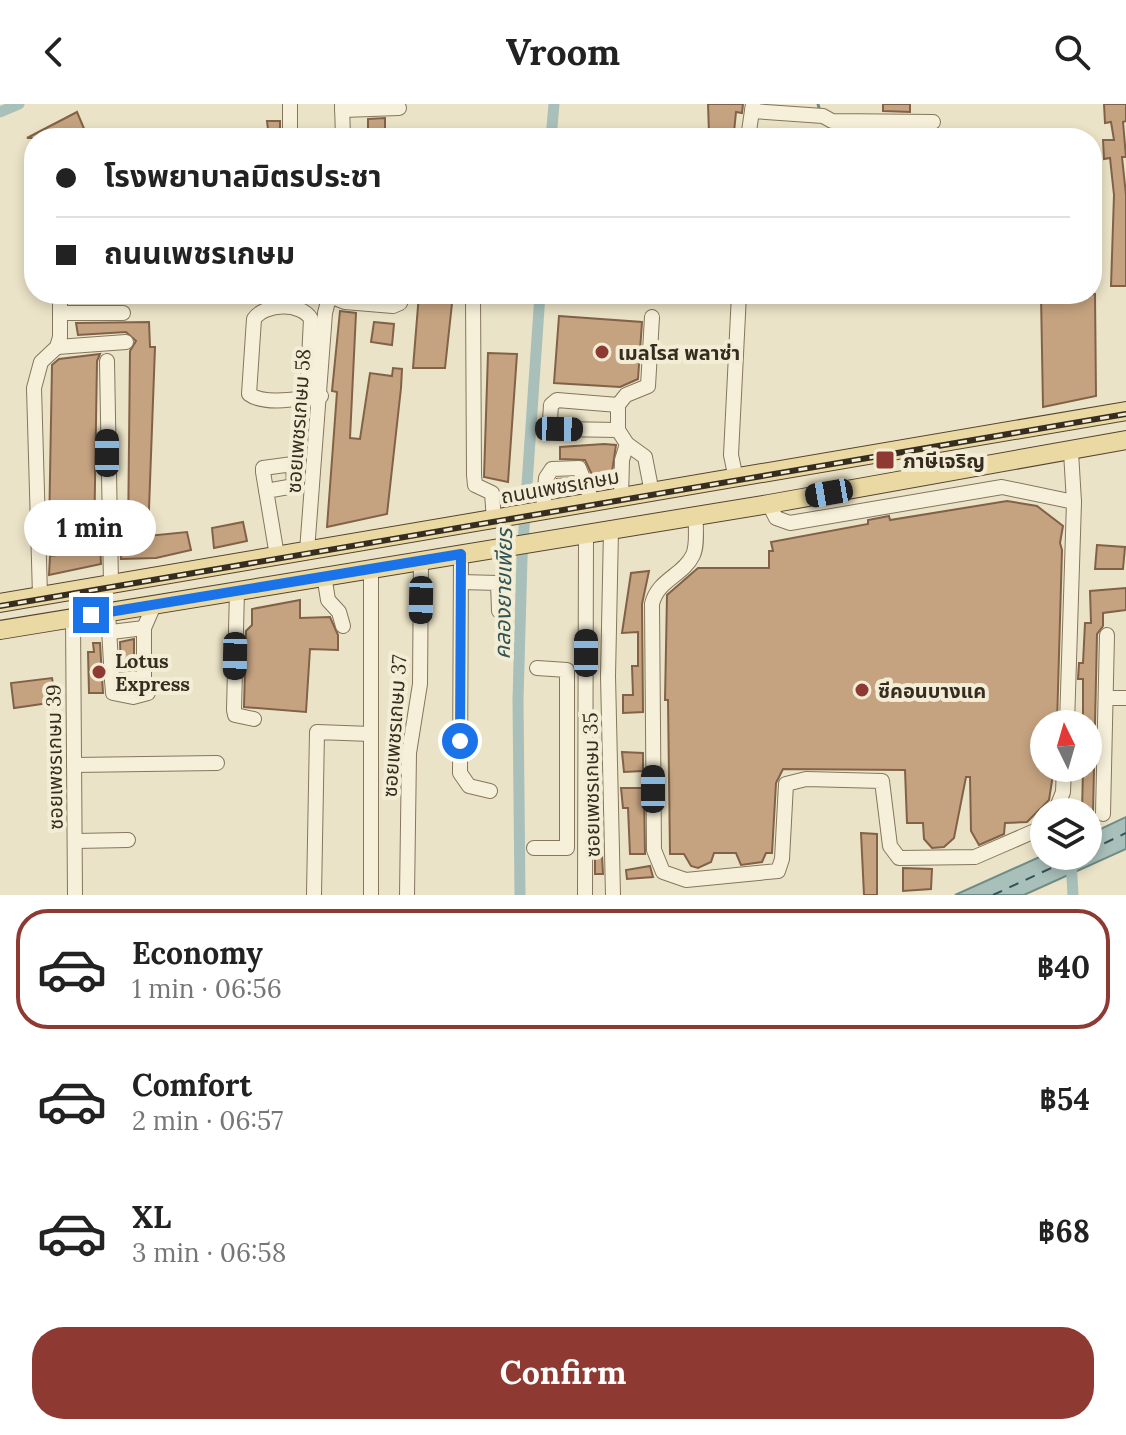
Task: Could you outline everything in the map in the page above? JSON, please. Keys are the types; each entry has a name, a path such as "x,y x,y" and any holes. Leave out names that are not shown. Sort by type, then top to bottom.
{"main road":[{"name":"ถนนเพชรเกษม","path":"0,603 1126,411"},
{"path":"0,630 324,575 586,535 1126,440"},
{"path":"249,588 269,558"},
{"path":"236,563 251,576 249,588"}],"street":[{"path":"290,104 290,128"},
{"path":"870,122 871,104"},
{"path":"343,128 342,107 399,108"},
{"path":"749,128 752,107 778,108 832,121 933,122"},
{"path":"57,347 60,304"},
{"name":"ซอยเพชรเกษม 58","path":"307,551 314,398 328,304"},
{"path":"369,304 398,304"},
{"path":"473,304 474,475 475,485 492,493 494,520"},
{"path":"736,479 731,455 739,304"},
{"path":"268,308 307,312 311,319 314,398 257,398 249,394 254,319 259,311 268,308"},
{"path":"60,313 123,313"},
{"path":"652,317 648,386 626,395 618,405 618,430 627,444 645,457 652,493"},
{"path":"40,595 34,388 41,362 57,347 126,342"},
{"path":"107,361 111,584"},
{"path":"618,405 557,400 551,405 550,420 559,429 618,430"},
{"path":"621,498 622,460 627,444"},
{"path":"1067,710 1074,502 1071,452"},
{"path":"542,512 546,478 552,469 579,468 593,503"},
{"path":"769,504 776,518 790,523 1002,487 1074,502"},
{"path":"266,491 269,558"},
{"path":"696,516 695,551 691,560 661,584 652,604 654,850 663,872 686,880 778,871 782,859 786,784 806,779 882,781 890,846 899,858 975,857 1030,833"},
{"name":"ซอยเพชรเกษม 35","path":"611,530 608,676 613,895"},
{"path":"585,895 586,535"},
{"path":"461,554 460,773 469,786 490,791"},
{"name":"ซอยเพชรเกษม 37","path":"407,895 409,753 420,684 421,560"},
{"path":"371,568 371,895"},
{"path":"324,575 328,600 339,612 343,626"},
{"path":"461,582 498,583 499,611"},
{"path":"249,588 234,710 235,715 254,719"},
{"path":"108,612 112,680 144,678 144,628 154,605"},
{"name":"ซอยเพชรเกษม 39","path":"73,618 75,895"},
{"path":"111,632 144,628"},
{"path":"1103,814 1107,635"},
{"path":"534,848 567,848 567,670 537,668"},
{"path":"567,679 586,679"},
{"path":"1106,698 1126,698"},
{"path":"314,895 317,732 371,734"},
{"path":"74,765 217,763"},
{"path":"75,841 128,840"}],"water":[{"path":"1126,817 1126,849 1102,860 1102,828"},
{"path":"1030,861 1030,870 1079,870 1024,895 955,895"}],"building":[{"path":"708,104 743,104 742,113 736,112 734,128 709,128"},
{"path":"883,104 910,104 910,112 883,111"},
{"path":"1104,104 1126,104 1126,121 1123,122 1126,157 1122,157 1126,195 1126,286 1111,286 1114,195 1110,158 1104,159 1103,140 1114,140 1111,122 1105,123"},
{"path":"77,112 84,128 46,128"},
{"path":"385,118 385,128 368,128 368,119"},
{"path":"267,121 280,121 280,128 268,128"},
{"path":"418,304 452,304 445,368 413,368"},
{"path":"1041,304 1095,304 1096,396 1043,407"},
{"path":"340,311 356,313 350,438 360,439 370,373 392,376 393,368 402,369 401,388 387,514 327,527 337,392 332,391"},
{"name":"เมลโรส พลาซ่า","path":"559,316 642,322 638,379 620,387 554,383"},
{"path":"149,322 150,347 155,347 148,536 187,532 191,550 156,558 121,559 120,538 128,538 130,351 136,341 126,332 78,335 76,323"},
{"path":"374,322 394,324 392,345 371,342"},
{"path":"488,353 517,354 508,482 484,477"},
{"path":"100,354 97,361 94,545 100,544 101,564 49,575 50,556 74,553 72,536 49,533 52,365 59,359"},
{"path":"616,445 611,479 596,483 585,460 560,459 560,447"},
{"path":"572,478 575,484 555,488 557,479"},
{"name":"ซีคอนบางแค","path":"1007,501 1037,506 1063,526 1060,543 1057,710 1030,710 1030,782 1052,782 1049,798 1030,798 1030,819 1027,822 1005,823 1004,834 979,845 971,831 970,777 966,777 954,838 944,847 932,848 924,839 923,823 907,823 905,770 783,769 776,783 772,853 766,853 762,862 741,865 736,853 714,853 711,862 698,868 691,866 684,854 670,854 668,700 665,700 667,595 698,568 769,568 769,551 773,551 771,542 868,524 868,520 889,516 890,520"},
{"path":"243,522 247,541 214,548 212,528"},
{"path":"1097,545 1125,547 1123,569 1095,569"},
{"path":"649,571 642,604 643,712 623,713 623,695 633,695 632,666 638,666 638,632 622,633 631,573"},
{"path":"1126,588 1126,610 1103,613 1103,626 1097,634 1095,710 1083,710 1083,679 1078,679 1079,663 1083,663 1085,623 1091,623 1090,591"},
{"path":"300,600 300,618 330,617 338,635 338,650 310,649 306,712 244,707 246,631 252,625 252,609"},
{"path":"134,639 134,669 121,669 120,642"},
{"name":"Lotus Express","path":"93,643 100,643 103,693 89,693 88,652 94,652"},
{"path":"52,678 56,702 14,708 11,683"},
{"path":"622,752 643,753 643,771 624,772"},
{"path":"1083,782 1094,782 1093,798 1082,798"},
{"path":"621,788 644,788 645,854 630,854 628,808 623,808"},
{"path":"861,833 877,834 877,895 864,895"},
{"path":"595,855 602,855 603,874 595,874"},
{"path":"650,866 653,877 627,879 626,870"},
{"path":"903,868 932,869 931,889 903,891"}],"waterway":[{"path":"0,112 19,104"},
{"name":"คลองยายเพียร","path":"552,128 554,104"},
{"path":"818,104 820,112"},
{"name":"คลองยายเพียร","path":"520,895 518,700 522,558 539,304"},
{"path":"1072,870 1073,895"}],"ferry route":[{"path":"1102,844 1126,833"},
{"path":"993,895 1047,870"}],"railway":[{"path":"0,606 1126,414"}],"place":[{"name":"เมลโรส พลาซ่า","path":"602,352"},
{"name":"ภาษีเจริญ","path":"885,460"},
{"name":"Lotus Express","path":"99,672"},
{"name":"ซีคอนบางแค","path":"862,690"}],"route":[{"path":"91,615 461,554 460,741"}]}
